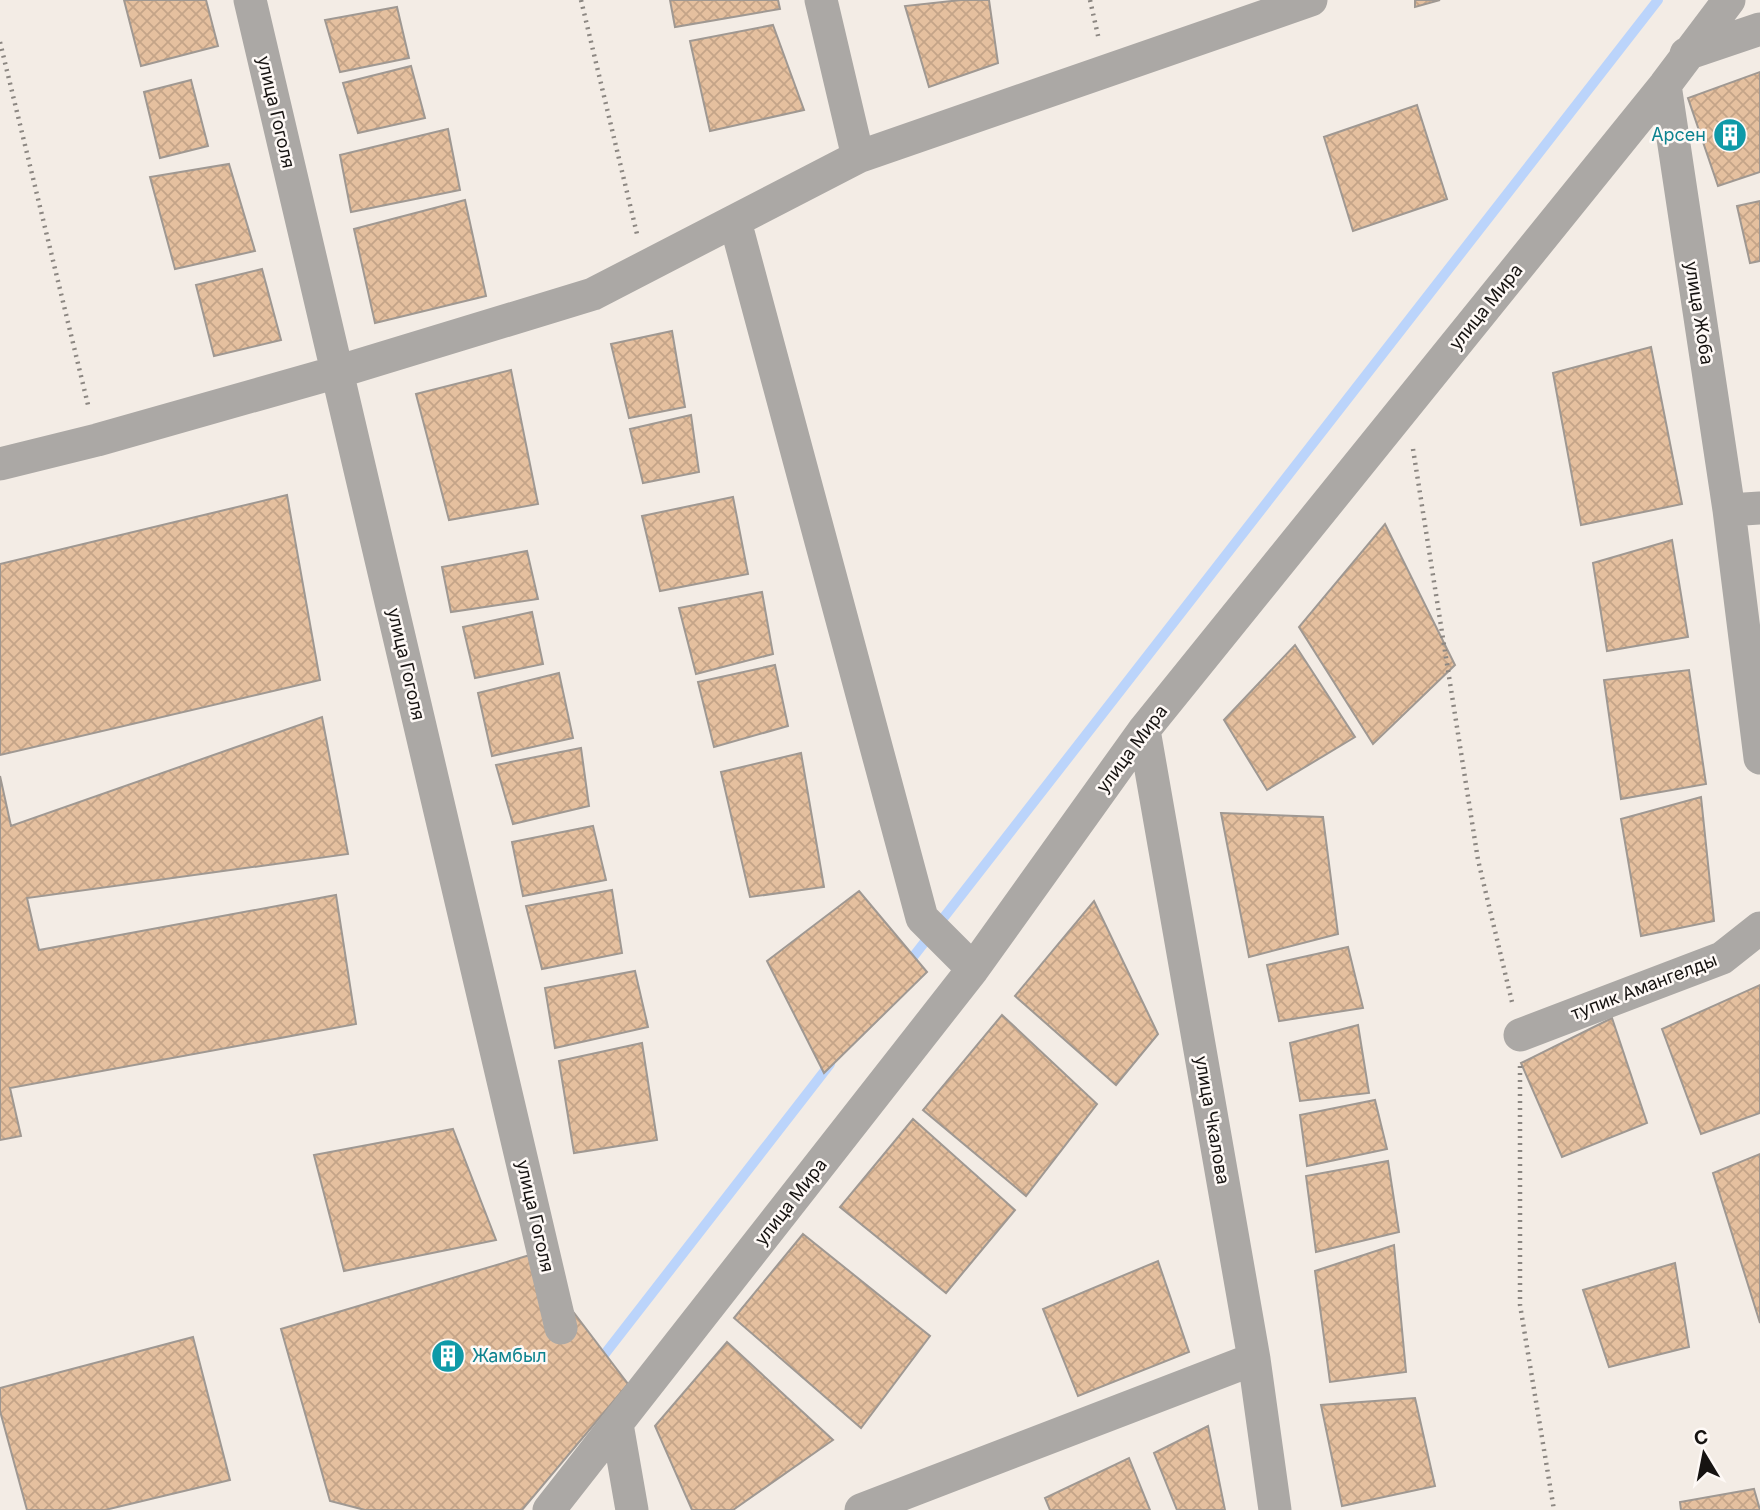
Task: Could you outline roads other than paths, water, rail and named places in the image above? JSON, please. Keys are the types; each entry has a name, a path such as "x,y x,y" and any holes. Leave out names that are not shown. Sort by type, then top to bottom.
{"street":[{"name":"улица Гоголя","path":"250,0 561,1328"},
{"path":"821,0 858,157"},
{"path":"0,464 97,440 337,372 593,294 858,157 1311,0"},
{"name":"улица Мира","path":"549,1510 973,969 1144,730 1665,85 1729,0"},
{"path":"1686,54 1760,29"},
{"name":"улица Жоба","path":"1665,85 1745,509"},
{"path":"735,222 922,918 973,969"},
{"path":"1745,509 1760,758"},
{"name":"улица Чкалова","path":"1144,730 1254,1359 1275,1510"},
{"name":"тупик Амангелды","path":"1520,1035 1722,958 1760,928"},
{"path":"861,1510 1254,1359"},
{"path":"617,1424 632,1510"}],"waterway":[{"path":"906,966 1658,0"},
{"path":"597,1364 830,1064"}],"place":[{"name":"Арсен","path":"1730,135"},
{"name":"Жамбыл","path":"448,1356"}]}
